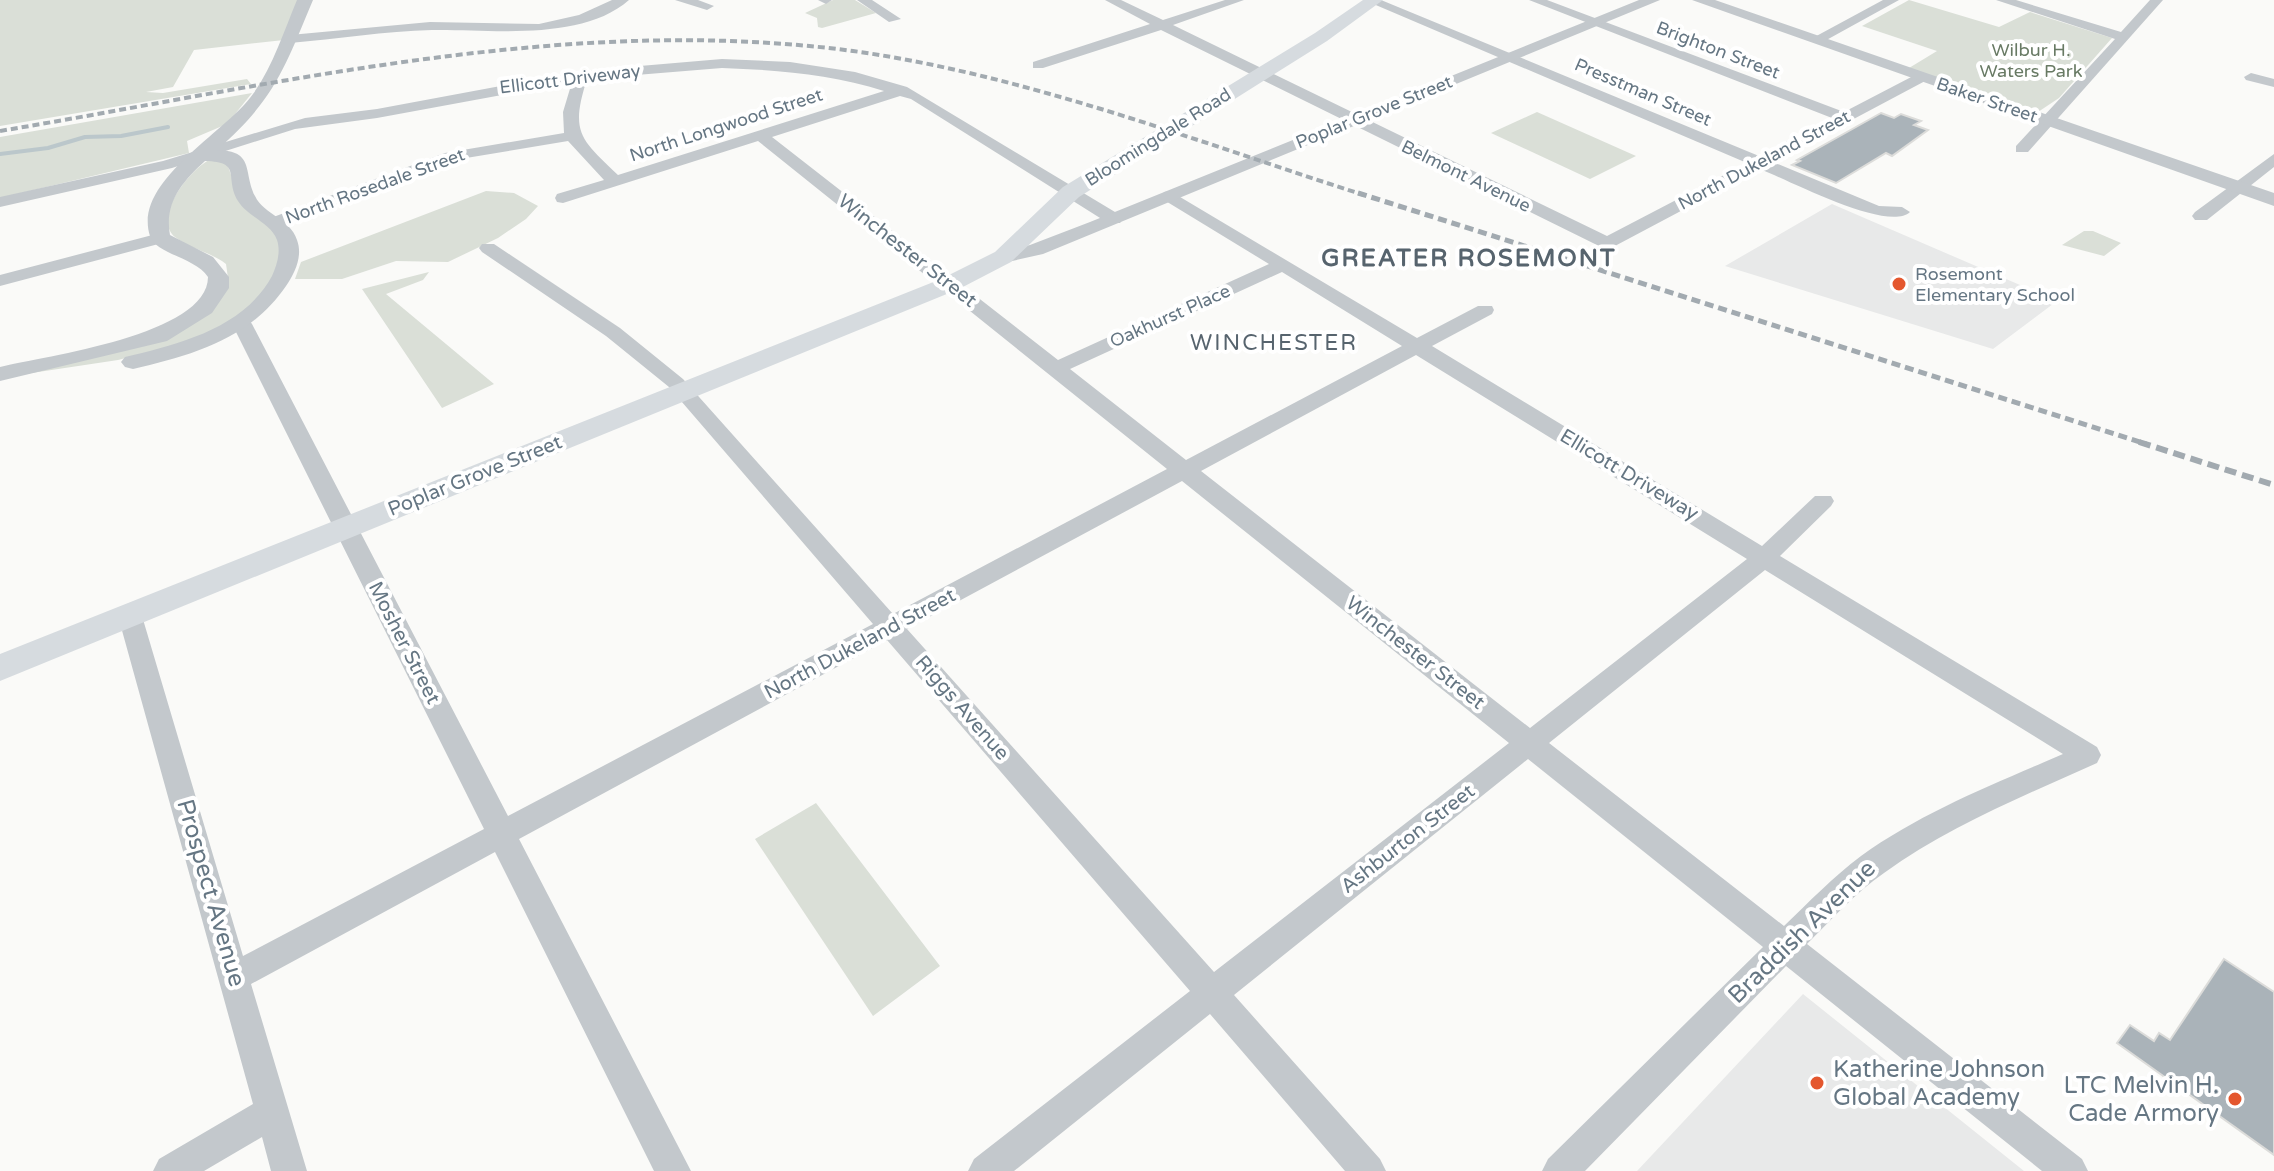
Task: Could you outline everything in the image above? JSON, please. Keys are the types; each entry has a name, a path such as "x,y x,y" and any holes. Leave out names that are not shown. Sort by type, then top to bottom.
{"main road":[{"name":"Bloomingdale Road","path":"950,284 1003,257 1036,229 1071,192 1372,0"},
{"name":"Poplar Grove Street","path":"0,668 950,284"}],"street":[{"path":"160,238 156,222 161,201 186,169 252,109 290,39 305,0"},
{"path":"290,39 430,26 539,28 583,18 623,0"},
{"path":"681,0 707,6"},
{"path":"863,0 894,19"},
{"name":"Belmont Avenue","path":"1111,0 1607,243"},
{"path":"1038,65 1238,0"},
{"name":"Presstman Street","path":"1372,0 1876,211 1902,212"},
{"name":"Brighton Street","path":"1535,0 1843,117"},
{"name":"Poplar Grove Street","path":"1003,257 1036,250 1652,0"},
{"name":"Baker Street","path":"1700,0 2274,200"},
{"path":"1816,40 1893,0"},
{"path":"2002,0 2124,37"},
{"path":"2022,149 2157,0"},
{"name":"Ellicott Driveway","path":"0,202 201,155 311,122 383,113 501,87 581,75 680,67 774,66 830,72 902,90 933,105 1071,192 1105,222"},
{"path":"581,75 568,111 571,136 615,181"},
{"name":"North Dukeland Street","path":"1607,243 1922,77"},
{"path":"2251,77 2274,83"},
{"name":"North Longwood Street","path":"563,198 902,90"},
{"name":"Winchester Street","path":"760,135 2070,1171"},
{"name":"North Rosedale Street","path":"274,223 451,156 571,136"},
{"path":"0,383 137,362 186,348 242,324 266,302 289,260 287,240 246,197 238,164 227,156 201,155"},
{"path":"2201,216 2274,159"},
{"name":"Ellicott Driveway","path":"1170,196 2087,755"},
{"name":"Poplar Grove Street","path":"1036,229 1105,222"},
{"path":"0,281 160,238 201,259 216,273 219,281 217,292 197,315 179,327 147,339 0,374"},
{"name":"Riggs Avenue","path":"488,248 613,332 684,392 1368,1171"},
{"name":"Oakhurst Place","path":"1056,368 1283,265"},
{"name":"North Dukeland Street","path":"235,976 1485,310"},
{"name":"Mosher Street","path":"242,324 673,1171"},
{"name":"Ashburton Street","path":"986,1171 1764,558 1823,501"},
{"name":"Prospect Avenue","path":"130,616 289,1171"},
{"name":"Braddish Avenue","path":"1560,1171 1785,945 1875,861 1926,830 2087,755"},
{"path":"171,1171 270,1113"}],"shaded area":[{"name":"Rosemont Elementary School","path":"1832,204 2057,301 1993,349 1725,266"},
{"name":"Katherine Johnson Global Academy","path":"1803,994 2024,1171 1637,1171"}],"green space":[{"path":"0,0 302,0 284,40 194,50 173,87 146,92 163,93 247,79 251,84 0,126"},
{"path":"833,0 855,0 876,13 818,27 817,18 805,13"},
{"name":"Wilbur H. Waters Park","path":"1909,0 1999,27 2030,12 2112,38 2059,98 2038,112 1909,68 1937,51 1862,26"},
{"path":"252,93 227,124 187,141 189,153 0,198 0,137"},
{"path":"1537,112 1636,156 1590,179 1491,133"},
{"path":"211,159 227,163 239,199 276,233 280,246 278,269 253,307 238,320 180,344 118,360 5,377 133,347 229,285 226,264 181,241 169,228 168,218 176,194 194,172"},
{"path":"486,191 514,193 538,206 526,219 498,238 448,262 396,261 342,279 295,279 301,262"},
{"path":"2084,231 2093,231 2121,243 2104,256 2062,245"},
{"path":"429,272 423,280 386,294 494,384 442,408 362,289"},
{"path":"816,803 940,966 873,1016 755,839"}],"building":[{"path":"1881,113 1894,118 1901,114 1921,121 1914,125 1928,130 1892,156 1886,153 1836,183 1792,165 1800,161 1797,160"},
{"name":"LTC Melvin H. Cade Armory","path":"2224,959 2274,992 2274,1155 2117,1043 2130,1025 2154,1041 2159,1033 2170,1040"}],"waterway":[{"path":"0,154 48,148 85,137 121,136 168,127"}],"railway":[{"path":"0,131 425,59 532,47 639,41 746,42 853,51 982,76 1111,112 1364,195"},
{"path":"1358,193 2146,444"},
{"path":"2139,442 2274,485"}],"place":[{"name":"Rosemont Elementary School","path":"1899,284"},
{"name":"Katherine Johnson Global Academy","path":"1817,1083"},
{"name":"LTC Melvin H. Cade Armory","path":"2235,1099"}],"district":[{"name":"GREATER ROSEMONT","path":"1469,258"},
{"name":"WINCHESTER","path":"1274,343"}]}
